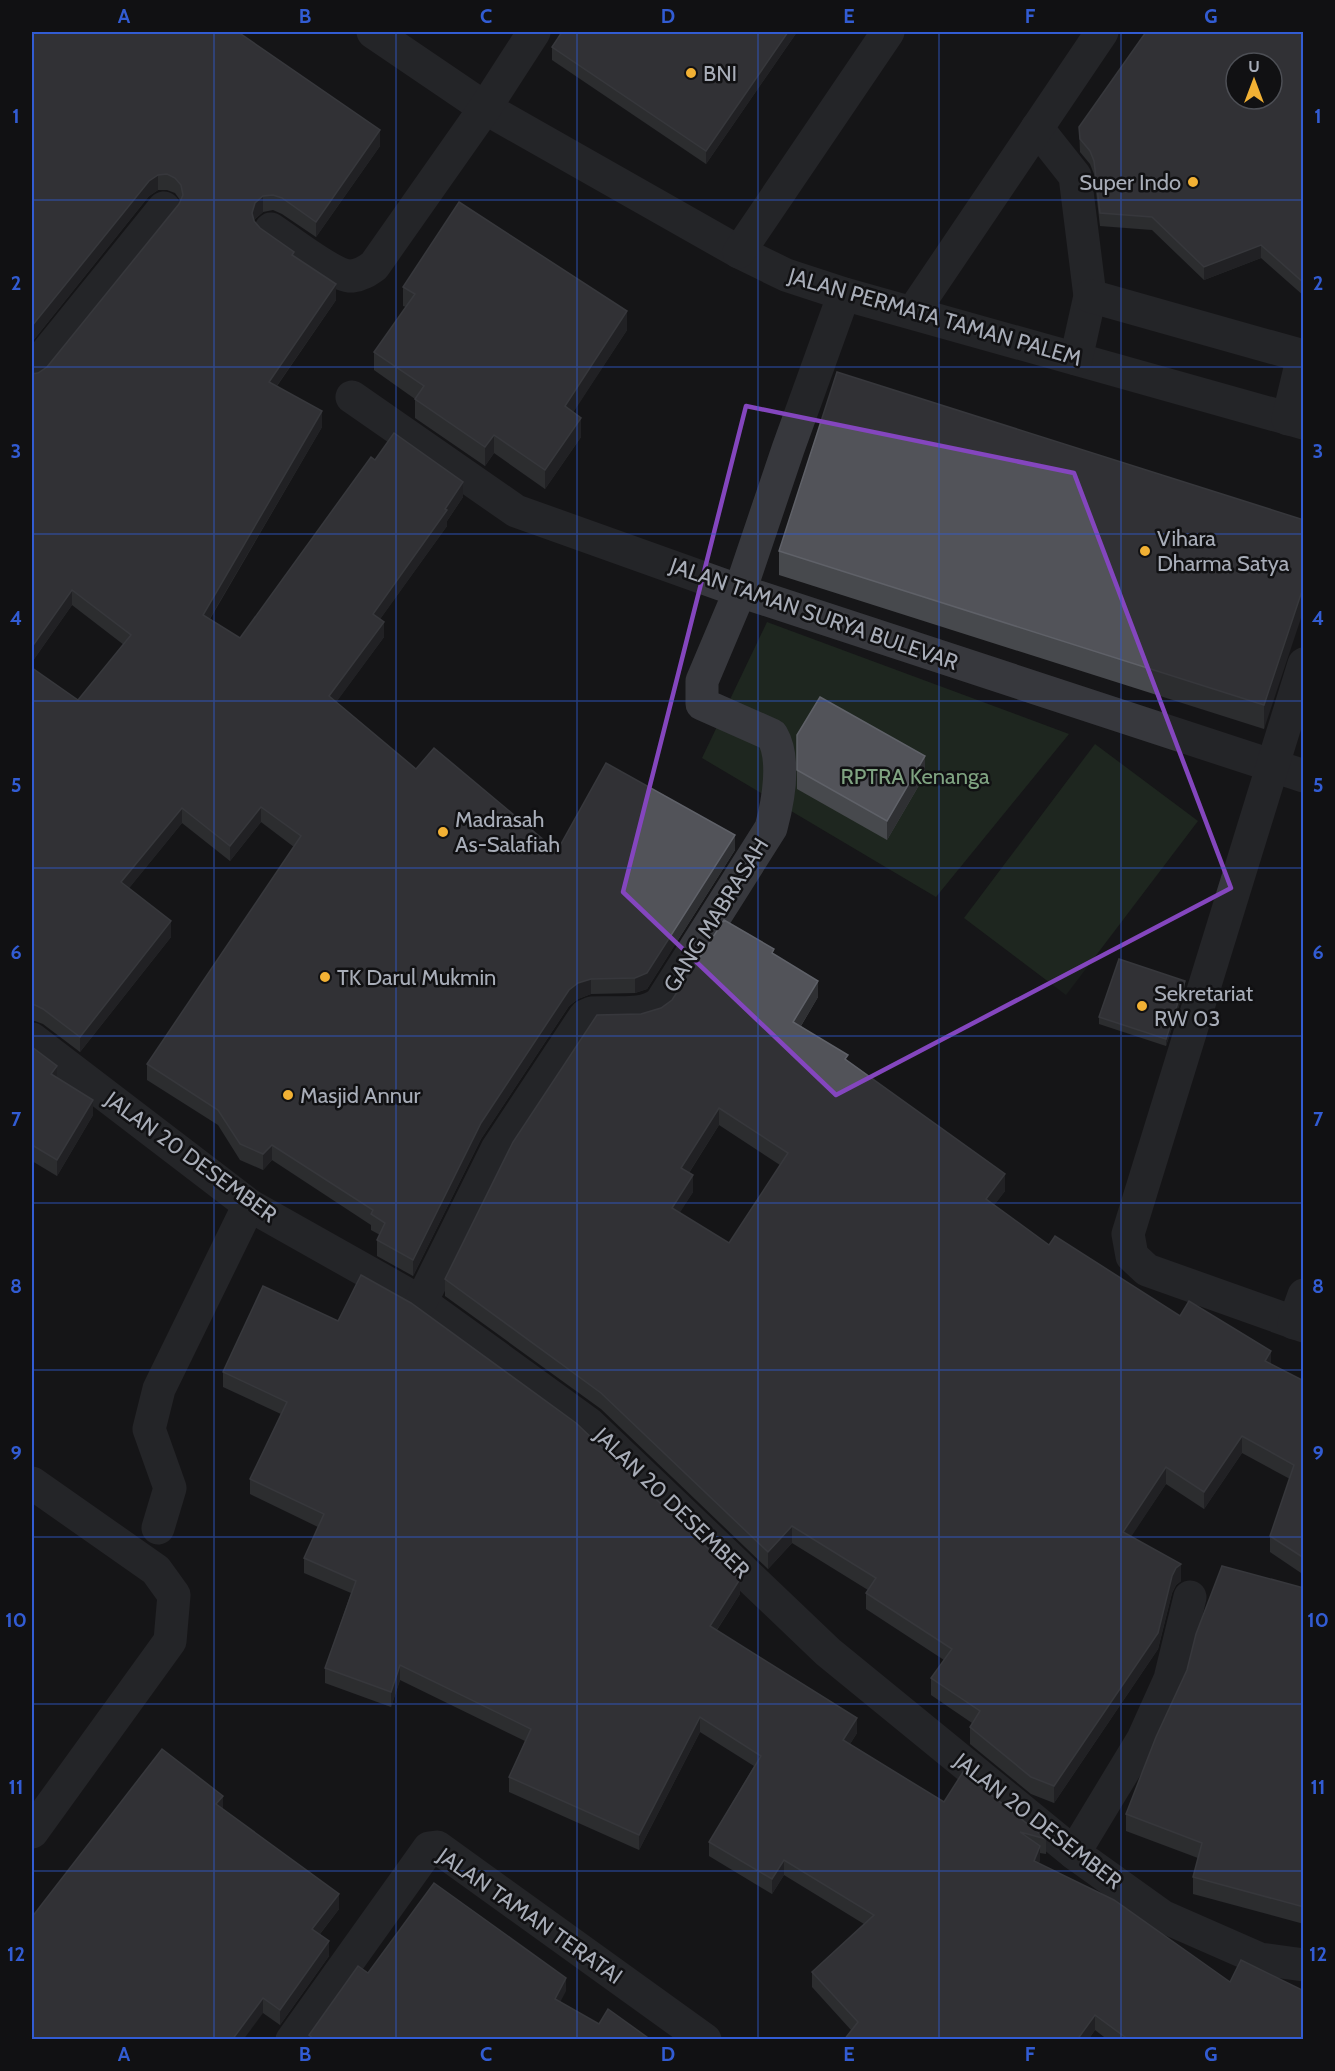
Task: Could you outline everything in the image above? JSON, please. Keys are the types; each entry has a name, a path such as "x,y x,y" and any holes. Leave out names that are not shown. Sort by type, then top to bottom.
{"street":[{"name":"JALAN PERMATA TAMAN PALEM","path":"373,32 485,108 739,252 786,275 844,294 1296,421"},
{"path":"271,229 337,273 350,276 363,274 374,267 485,108 534,32"},
{"path":"739,252 888,32"},
{"path":"913,312 1102,32"},
{"path":"1037,128 1075,176 1090,296 1076,359"},
{"path":"32,371 164,207"},
{"path":"740,591 844,294"},
{"path":"1090,296 1302,356 1296,421"},
{"name":"JALAN TAMAN SURYA BULEVAR","path":"352,397 516,511 740,591 1304,776"},
{"name":"GANG MABRASAH","path":"421,1302 497,1149 585,1017 592,1013 646,1011 655,1008 661,1002 771,828 778,795 777,744 772,735 702,704 702,681 740,591"},
{"path":"1300,1315 1147,1270 1132,1256 1128,1234 1304,664"},
{"name":"JALAN 20 DESEMBER","path":"32,1039 249,1204 421,1302 588,1423 828,1652 1074,1853 1162,1916 1260,1959 1304,1965"},
{"path":"158,1528 170,1488 149,1430 159,1389 249,1204"},
{"path":"32,1482 156,1570 174,1595 170,1641 32,1832"},
{"path":"1074,1853 1143,1739 1170,1679 1190,1597"},
{"name":"JALAN TAMAN TERATAI","path":"292,2040 429,1848 437,1847 705,2040"}],"highlighted area":[{"path":"746,406 1074,473 1231,888 836,1095 623,892"}],"green space":[{"name":"RPTRA Kenanga","path":"767,622 1069,734 936,897 702,758"},
{"path":"1095,744 1198,821 1066,995 964,918"}],"building":[{"path":"32,32 238,32 380,130 316,222 282,198 273,195 263,196 255,203 252,213 254,221 260,228 294,252 292,255 336,284 269,382 322,411 203,615 240,638 371,457 375,460 394,433 463,482 445,509 447,510 373,614 384,622 329,696 416,769 434,748 557,851 606,763 735,835 647,973 635,978 591,979 578,983 569,990 481,1123 413,1260 377,1240 385,1223 371,1214 373,1210 272,1145 263,1154 240,1144 218,1110 147,1064 301,836 261,807 230,846 182,808 121,882 171,921 80,1037 43,1009 32,1005 32,668 78,700 131,635 72,590 32,647 32,374 47,367 179,204 183,195 181,185 167,174 158,175 149,181 32,326"},
{"path":"562,32 788,32 706,151 552,47"},
{"name":"Super Indo","path":"1146,32 1304,32 1304,283 1261,245 1204,267 1152,217 1100,213 1094,161 1090,151 1080,139 1079,127"},
{"path":"459,202 627,311 565,406 581,418 545,470 494,435 485,447 415,399 424,386 374,352 415,294 403,287"},
{"path":"837,372 1304,520 1304,585 1264,705 779,551"},
{"path":"820,697 925,756 887,821 797,770 797,735"},
{"path":"724,920 774,949 772,953 818,981 793,1022 848,1055 845,1059 1005,1174 986,1199 1049,1245 1055,1236 1180,1316 1189,1301 1271,1351 1265,1361 1304,1381 1304,1558 1270,1536 1294,1465 1242,1436 1204,1492 1166,1467 1123,1532 1181,1564 1172,1576 1158,1633 1054,1786 1031,1777 970,1727 980,1711 931,1678 952,1649 866,1593 876,1578 792,1526 768,1552 601,1393 445,1279 513,1142 597,1015 641,1014 661,1008 672,1000","holes":["719,1108 788,1153 729,1243 672,1208 693,1175 681,1168"]},
{"name":"Sekretariat RW 03","path":"1119,959 1185,981 1166,1039 1099,1017"},
{"path":"32,1047 57,1066 51,1074 93,1100 57,1160 32,1145"},
{"path":"361,1275 411,1303 576,1423 740,1579 710,1626 857,1718 843,1740 944,1802 963,1772 1046,1839 1020,1832 1040,1846 1034,1861 1114,1900 1230,1982 1241,1960 1304,1991 1304,2040 1129,2040 1095,2015 1077,2040 844,2040 858,2022 812,1972 874,1915 784,1860 772,1879 709,1842 761,1756 700,1717 639,1835 509,1777 531,1729 400,1665 391,1692 325,1668 356,1581 304,1558 324,1514 250,1479 287,1402 223,1372 263,1286 338,1321"},
{"path":"1222,1566 1304,1588 1304,1907 1193,1877 1202,1843 1126,1814 1156,1737 1187,1670 1196,1634"},
{"path":"162,1749 223,1796 216,1804 339,1894 312,1929 329,1941 280,2010 263,1998 232,2040 32,2040 32,1917"},
{"path":"434,1883 566,1978 555,1999 599,2024 608,2009 651,2040 315,2040 309,2035 358,1966 368,1973"}],"place":[{"name":"BNI","path":"691,73"},
{"name":"Super Indo","path":"1193,182"},
{"name":"Vihara Dharma Satya","path":"1145,551"},
{"name":"Madrasah As-Salafiah","path":"443,832"},
{"name":"TK Darul Mukmin","path":"325,977"},
{"name":"Sekretariat RW 03","path":"1142,1006"},
{"name":"Masjid Annur","path":"288,1095"}]}
